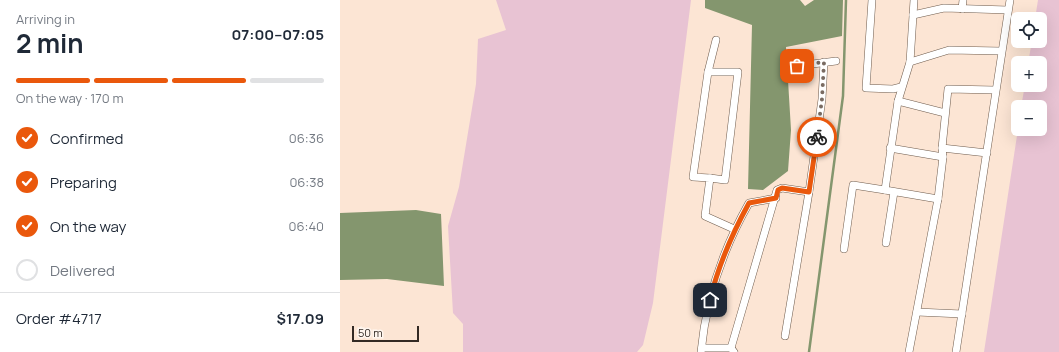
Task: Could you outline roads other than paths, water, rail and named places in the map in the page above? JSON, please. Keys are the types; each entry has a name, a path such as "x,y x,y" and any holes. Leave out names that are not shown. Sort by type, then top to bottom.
{"street":[{"path":"872,0 866,88 893,89 901,86"},
{"path":"885,190 898,101 901,86 910,62 914,0"},
{"path":"962,9 964,0"},
{"path":"956,352 1010,0"},
{"path":"914,15 944,8 1008,10"},
{"path":"708,72 738,72 725,180 693,177 708,72 716,40"},
{"path":"910,62 949,50 1001,51"},
{"path":"797,66 836,61"},
{"path":"785,336 809,192 822,99 824,62"},
{"path":"909,352 938,199 944,157 942,148 948,89 995,90"},
{"path":"898,101 945,113"},
{"path":"890,148 944,157"},
{"path":"942,148 987,153"},
{"path":"710,178 706,216 734,229"},
{"path":"844,249 853,185 938,199"},
{"path":"776,198 749,203 734,229 716,278 707,311 701,350 733,350 776,198 778,190 782,188 809,192"},
{"path":"886,244 894,192"},
{"path":"917,312 962,314"}],"waterway":[{"path":"809,352 843,96 846,0"}]}
